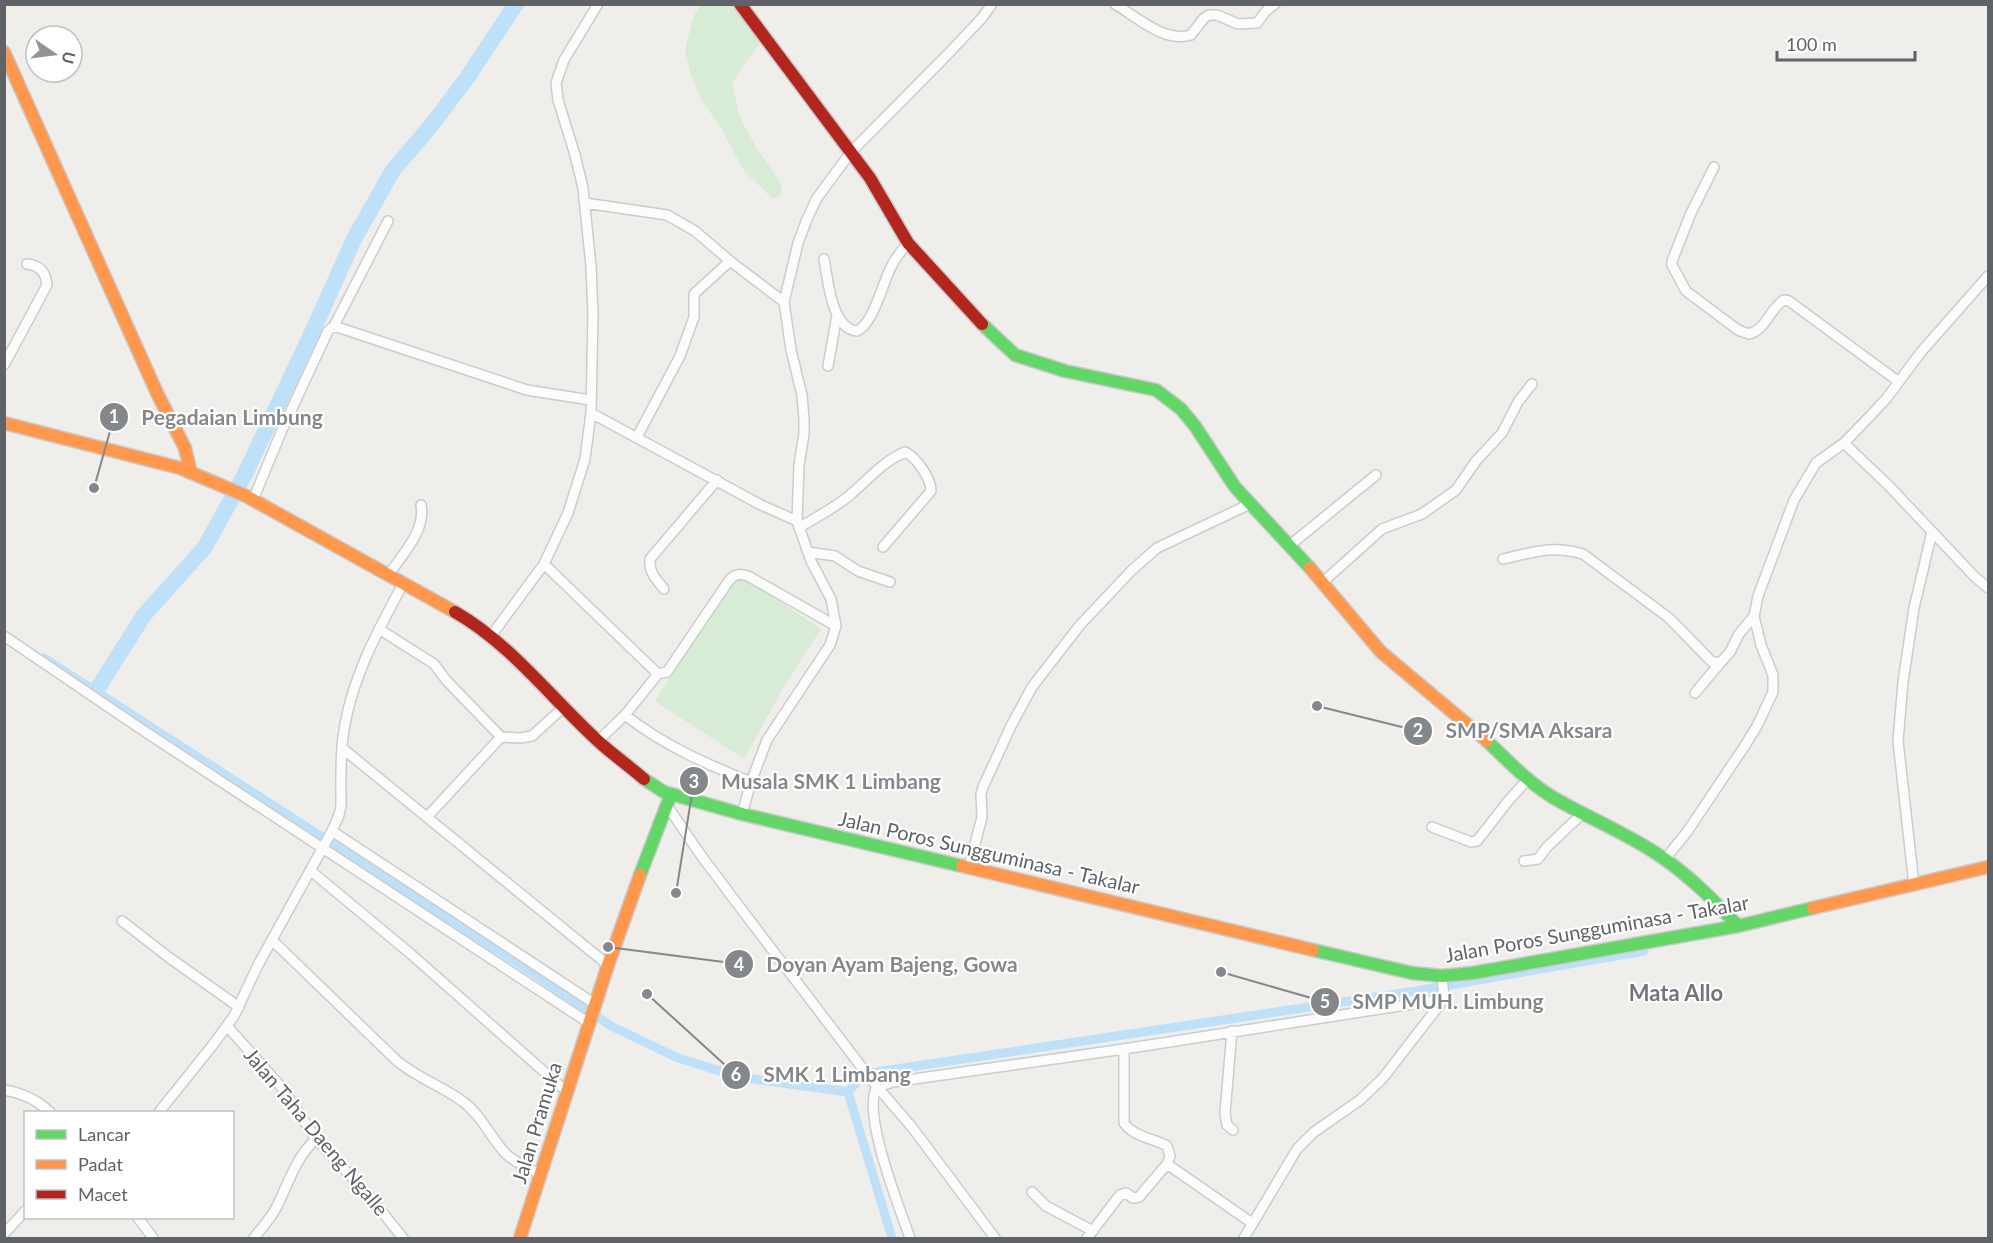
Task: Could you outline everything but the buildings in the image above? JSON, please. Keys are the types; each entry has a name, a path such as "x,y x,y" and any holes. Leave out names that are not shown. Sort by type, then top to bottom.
{"main road":[{"path":"740,4 886,203 908,243 969,312 1015,355 1065,371 1144,386 1168,398 1195,426 1226,475 1250,504 1323,582 1352,620 1382,652 1503,753 1528,779 1546,792 1639,842 1665,859 1705,892 1738,926"},
{"path":"4,52 8,69 184,448 191,473"},
{"name":"Jalan Poros Sungguminasa - Takalar","path":"4,423 138,456 191,473 250,498 390,574 461,615 491,636 565,706 598,741 668,799 969,867 1023,882 1443,981 1524,964 1738,926 1989,867"},
{"name":"Jalan Pramuka","path":"520,1239 608,966 668,799"}],"street":[{"path":"491,636 544,564 568,513 585,459 591,413 593,301 585,203 575,155 558,100 556,83 564,60 598,4"},
{"path":"742,814 767,740 824,655 836,626 831,599 808,552 798,525 799,465 804,419 802,395 790,350 784,302 791,267 807,219 817,198 850,152 947,55 992,4"},
{"path":"1115,4 1162,33 1179,37 1191,35 1209,15 1217,15 1238,24 1257,23 1275,4"},
{"path":"1714,167 1672,261 1686,291 1738,330 1749,334 1758,329 1776,305 1784,300 1789,301 1899,382"},
{"path":"585,203 667,215 695,231 784,302"},
{"path":"250,498 328,331 334,326 388,221"},
{"path":"837,315 849,329 857,331 862,329 878,300 892,264 908,243"},
{"path":"824,259 837,315 828,366"},
{"path":"637,437 680,356 694,317 694,294 730,261"},
{"path":"4,365 47,285 44,272 36,266 27,264"},
{"path":"1665,859 1687,832 1746,744 1773,692 1773,675 1761,645 1754,616 1758,596 1794,500 1816,464 1844,443 1886,399 1928,344 1989,276"},
{"path":"334,326 527,390 590,400"},
{"path":"1323,582 1382,529 1422,514 1456,489 1476,461 1502,433 1518,402 1532,384"},
{"path":"591,413 798,525"},
{"path":"1844,443 1889,486 1975,577 1989,588"},
{"path":"798,525 834,507 874,471 905,452 915,460 930,484 931,491 883,548"},
{"path":"1289,546 1376,475"},
{"path":"664,589 652,576 650,559 717,480"},
{"path":"969,867 982,817 983,788 1017,714 1048,665 1080,625 1143,559 1157,548 1250,504"},
{"path":"390,574 418,528 422,516 421,505"},
{"path":"1914,885 1898,741 1903,682 1914,608 1932,532"},
{"path":"1503,559 1548,548 1566,549 1583,554 1669,618 1707,659 1716,663 1721,662"},
{"path":"808,552 835,556 858,571 890,582"},
{"path":"544,564 658,674"},
{"path":"598,741 625,715 658,674 667,672 732,576 738,574 748,576 836,626"},
{"path":"161,1111 227,1026 239,1007 272,940 332,833 341,806 343,735 358,675 404,582"},
{"path":"1695,693 1730,652 1739,634 1754,616"},
{"path":"379,629 434,664 446,680 501,737 532,736 565,706"},
{"path":"4,636 141,729 592,1014"},
{"path":"625,715 643,729 683,753 751,782"},
{"path":"427,817 501,737"},
{"path":"342,748 608,966"},
{"path":"1432,827 1471,842 1477,841 1528,779"},
{"path":"668,799 700,854 875,1084 911,1126 995,1239"},
{"path":"1524,861 1538,859 1583,813"},
{"path":"332,833 592,1014"},
{"path":"311,871 567,1092"},
{"path":"122,921 239,1007"},
{"path":"272,940 403,1067 463,1101 505,1153 542,1175"},
{"path":"1244,1239 1297,1149 1314,1132 1375,1086 1407,1049 1444,998 1443,981"},
{"path":"875,1084 1124,1049 1444,998"},
{"name":"Jalan Taha Daeng Ngalle","path":"227,1026 282,1089 316,1139 370,1197 403,1239"},
{"path":"1232,1031 1225,1113 1227,1125 1233,1130"},
{"path":"1032,1192 1046,1206 1090,1235 1120,1195 1126,1193 1133,1198 1139,1197 1167,1164 1170,1156 1167,1146 1142,1136 1124,1123 1124,1049"},
{"path":"875,1084 873,1110 883,1158 910,1239"},
{"path":"4,1090 25,1095 48,1111"},
{"path":"254,1239 269,1220 297,1161 304,1150 316,1139"},
{"path":"1167,1164 1252,1223"},
{"path":"4,1234 24,1212"},
{"path":"139,1219 153,1239"}],"green space":[{"path":"700,5 733,5 749,19 763,39 732,84 740,118 756,147 782,185 781,194 773,199 744,171 720,126 702,101 691,75 685,49 693,18"},
{"path":"736,572 821,629 782,690 744,759 655,701"}],"waterway":[{"path":"96,691 144,615 205,547 244,476 354,239 393,170 430,127 467,78 516,4"},
{"path":"44,658 541,978 611,1026 678,1058 739,1077 848,1092"},
{"path":"848,1092 864,1074 1416,991 1644,951"},
{"path":"848,1092 892,1238"}],"traffic: fast":[{"path":"982,324 1015,355 1065,371 1156,390 1181,409 1195,426 1235,487 1310,568"},
{"path":"1487,741 1536,786 1568,806 1637,841 1673,865 1738,926"},
{"path":"644,779 664,792 742,814 962,866"},
{"path":"640,875 671,794"},
{"path":"1313,950 1412,973 1442,976 1473,973 1738,926 1813,908"}],"traffic: slow":[{"path":"4,52 157,393 185,448 191,473"},
{"path":"4,423 180,468 246,496 455,612"},
{"path":"1310,568 1381,652 1487,741"},
{"path":"962,866 1313,950"},
{"path":"1813,908 1988,867"},
{"path":"520,1238 608,965 640,875"}],"traffic: jam":[{"path":"740,4 870,178 908,243 982,324"},
{"path":"455,612 494,640 530,672 598,741 644,779"}],"place":[{"name":"Pegadaian Limbung","path":"94,488"},
{"name":"SMP/SMA Aksara","path":"1317,706"},
{"name":"Musala SMK 1 Limbang","path":"676,893"},
{"name":"Doyan Ayam Bajeng, Gowa","path":"608,947"},
{"name":"SMP MUH. Limbung","path":"1221,972"},
{"name":"SMK 1 Limbang","path":"647,994"}],"district":[{"name":"Mata Allo","path":"1676,993"}]}
